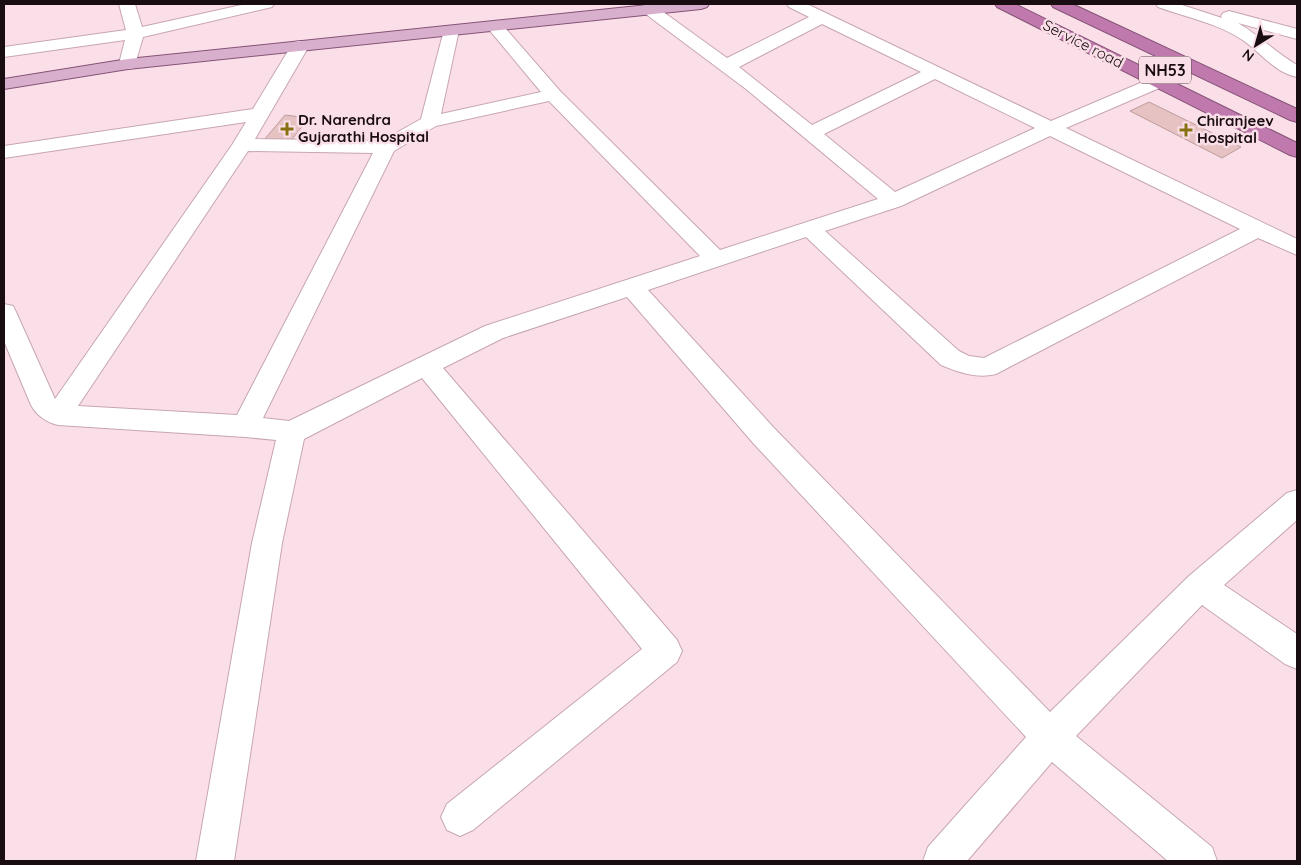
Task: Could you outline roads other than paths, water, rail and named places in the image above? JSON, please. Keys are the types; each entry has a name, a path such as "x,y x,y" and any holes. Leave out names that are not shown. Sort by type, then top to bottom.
{"highway":[{"name":"Service road","path":"1003,4 1297,150"},
{"name":"NH53","path":"1034,4 1174,75 1297,130"},
{"name":"NH53","path":"1059,4 1297,116"},
{"path":"1088,4 1297,100"}],"main road":[{"path":"4,84 128,64 701,4"}],"street":[{"path":"127,4 135,34 128,64"},
{"path":"4,52 135,34 266,4"},
{"path":"795,4 1297,248"},
{"path":"1164,4 1232,27 1248,36 1277,61 1297,72"},
{"path":"1183,4 1297,34"},
{"path":"649,9 726,66 893,201"},
{"path":"726,66 823,17"},
{"path":"494,26 553,95 717,260"},
{"path":"430,122 451,30"},
{"path":"58,415 242,145 300,46"},
{"path":"811,133 935,72"},
{"path":"215,861 267,543 287,446 293,432 494,332 633,288 893,201 1050,128 1158,82"},
{"path":"242,145 386,147 430,122 553,95"},
{"path":"4,152 260,114"},
{"path":"245,426 386,147"},
{"path":"810,229 950,358 965,365 987,367 1257,229"},
{"path":"633,288 764,436 1050,737 1198,861"},
{"path":"4,312 44,405 58,415 245,426 293,432"},
{"path":"426,365 665,651 460,817"},
{"path":"942,861 1050,737 1200,586 1297,502"},
{"path":"1200,586 1297,653"}],"place":[{"name":"Dr. Narendra Gujarathi Hospital","path":"287,129"},
{"name":"Chiranjeev Hospital","path":"1186,130"}]}
